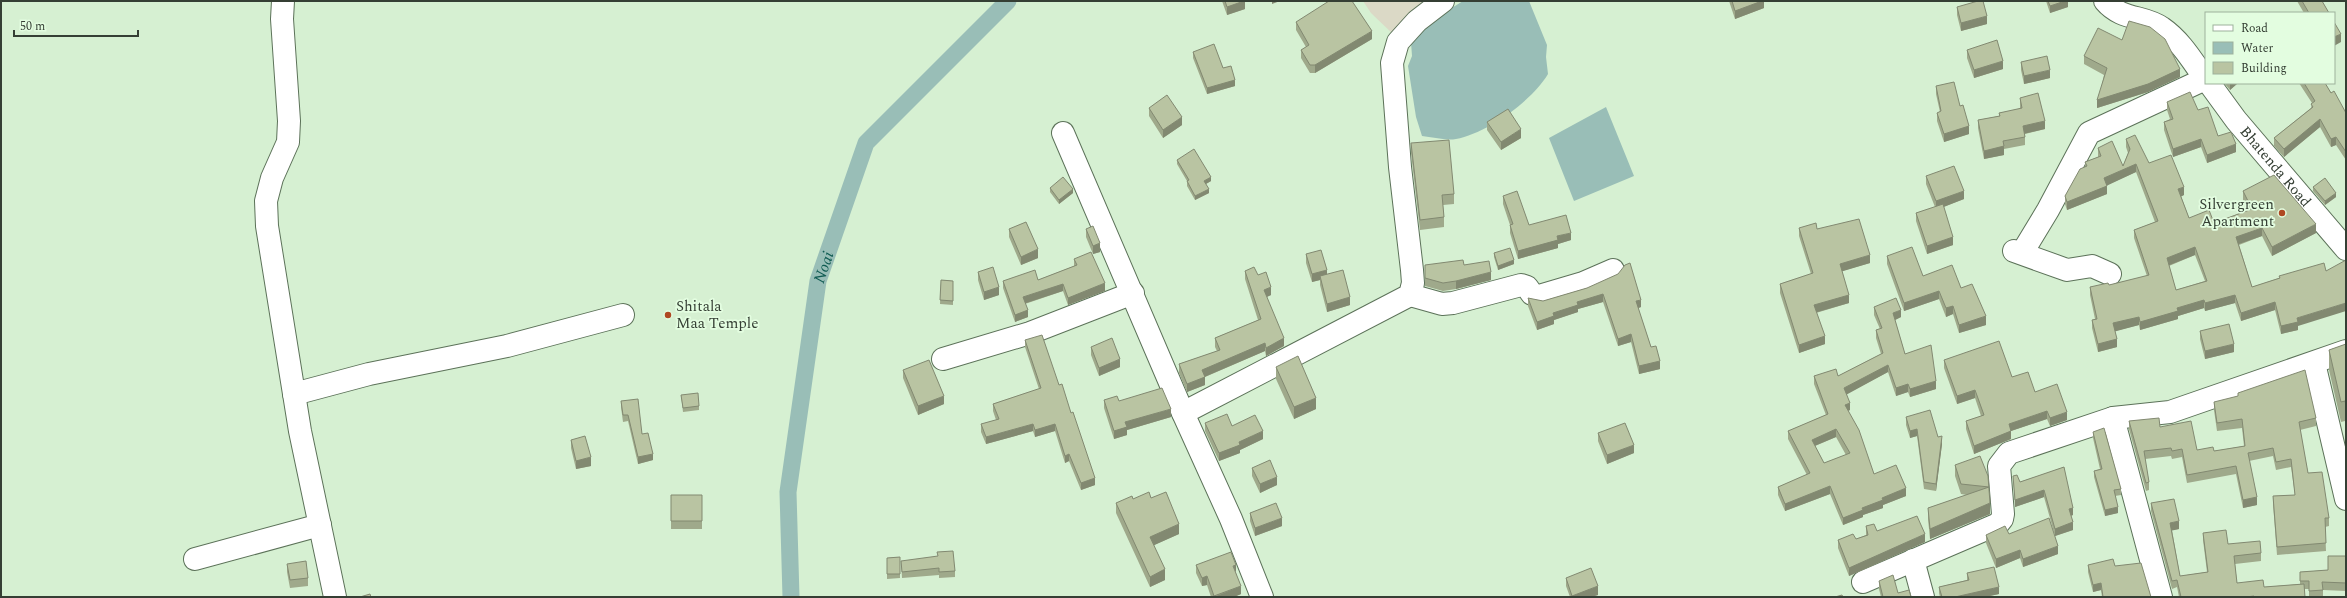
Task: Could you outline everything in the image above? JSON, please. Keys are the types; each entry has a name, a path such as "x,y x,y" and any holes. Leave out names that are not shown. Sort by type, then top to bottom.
{"street":[{"path":"283,1 282,19 289,121 288,142 272,178 266,201 267,226 300,431 335,597"},
{"name":"Bhatenda Road","path":"2105,1 2123,16 2161,27 2176,39 2205,77"},
{"path":"1410,295 1413,284 1412,270 1400,167 1392,63 1398,42 1417,21 1440,2"},
{"path":"2110,274 2092,266 2067,270 2018,252 2048,210 2089,133 2205,81"},
{"name":"Bhatenda Road","path":"2210,84 2241,125 2346,249"},
{"path":"1063,133 1133,293 1183,413 1232,519 1262,597"},
{"path":"1183,413 1410,295 1442,304 1453,303 1521,285 1527,286 1532,294 1539,296 1583,283 1613,270"},
{"path":"943,359 1030,333 1133,293"},
{"path":"294,394 369,374 507,346 623,315"},
{"path":"1863,582 1998,524 2002,519 1999,466 2002,459 2009,453 2113,418 2170,412 2346,351"},
{"path":"2314,363 2346,499"},
{"path":"2113,418 2161,597"},
{"path":"195,559 320,525"},
{"path":"1914,560 1923,597"}],"shaded area":[{"path":"1363,1 1431,1 1394,35 1371,13"}],"water":[{"path":"1463,1 1529,1 1547,45 1546,57 1548,74 1541,84 1520,105 1495,123 1481,130 1468,136 1456,139 1422,136 1416,117 1408,66 1412,56 1411,42 1434,19"},
{"path":"1606,107 1634,176 1574,201 1549,138"}],"building":[{"path":"1225,1 1244,1 1227,7"},
{"path":"1329,1 1352,1 1372,31 1315,65 1310,65 1301,50 1309,45 1296,22"},
{"path":"1732,1 1762,1 1735,11"},
{"path":"1983,1 1987,16 1961,23 1957,7"},
{"path":"2048,1 2065,1 2050,6"},
{"path":"2302,1 2322,1 2328,12 2308,12"},
{"path":"2129,21 2150,27 2165,39 2180,69 2148,84 2097,100 2107,68 2084,56 2098,28 2122,40"},
{"path":"2335,24 2341,34 2335,37"},
{"path":"1997,40 2003,61 1974,70 1967,50"},
{"path":"1214,44 1223,68 1231,66 1235,80 1207,88 1193,52"},
{"path":"2047,56 2050,70 2024,76 2021,62"},
{"path":"1954,82 1960,106 1963,105 1969,126 1944,134 1937,113 1941,111 1936,86"},
{"path":"2305,84 2326,84 2331,93 2334,91 2346,113 2346,152 2336,137 2331,139 2320,119 2284,149 2274,138 2313,107 2311,104 2315,101"},
{"path":"2190,92 2198,110 2208,107 2218,136 2231,132 2236,144 2207,155 2201,139 2173,149 2164,122 2173,119 2167,102"},
{"path":"2038,93 2045,121 2023,126 2025,137 2003,141 2004,146 1984,151 1978,120 2000,116 1999,113 2022,108 2020,98"},
{"path":"1167,95 1182,117 1163,130 1149,108"},
{"path":"1508,109 1521,129 1501,142 1487,122"},
{"path":"2135,135 2149,163 2171,155 2184,187 2178,189 2189,218 2209,210 2214,223 2252,209 2243,191 2274,175 2316,224 2272,247 2262,228 2236,237 2252,287 2280,278 2279,276 2324,263 2326,271 2346,260 2346,303 2297,318 2298,322 2281,326 2275,302 2241,313 2235,295 2205,303 2204,300 2177,308 2178,311 2140,322 2139,317 2113,323 2117,339 2098,344 2092,320 2097,319 2090,287 2108,283 2109,285 2149,275 2134,230 2158,221 2136,164 2104,178 2107,186 2067,202 2065,196 2080,169 2087,166 2085,162 2101,156 2098,148 2112,141 2123,166 2130,149 2126,139","holes":["2195,247 2207,281 2176,290 2167,258"]},
{"path":"1449,140 1454,194 1442,195 1444,217 1420,220 1411,143"},
{"path":"1194,149 1211,177 1204,181 1209,189 1195,196 1187,181 1189,180 1177,160"},
{"path":"1954,166 1964,191 1936,201 1926,176"},
{"path":"1063,177 1073,189 1059,200 1050,188"},
{"path":"2325,178 2336,193 2325,201 2313,187"},
{"path":"1517,191 1529,225 1566,215 1571,233 1557,236 1558,240 1518,251 1510,225 1513,224 1503,196"},
{"path":"1943,204 1953,237 1927,246 1916,213"},
{"path":"1859,219 1870,255 1840,264 1849,295 1814,305 1825,336 1799,345 1780,284 1813,273 1799,228 1816,223 1817,229"},
{"path":"1026,222 1038,249 1021,257 1009,229"},
{"path":"1093,226 1100,243 1093,246 1086,229"},
{"path":"1912,247 1923,276 1952,265 1961,288 1972,284 1986,316 1959,325 1953,306 1946,308 1939,291 1904,303 1887,256"},
{"path":"1510,248 1514,260 1498,266 1494,253"},
{"path":"1321,250 1327,270 1312,274 1306,254"},
{"path":"1091,252 1105,283 1068,298 1063,284 1023,297 1028,310 1015,315 1003,281 1035,270 1038,280 1077,265 1074,259"},
{"path":"1463,260 1464,265 1489,261 1491,272 1443,283 1425,278 1425,265"},
{"path":"1630,263 1641,300 1636,301 1651,347 1656,346 1660,361 1639,366 1631,334 1618,339 1603,294 1577,302 1578,305 1553,313 1554,316 1537,322 1528,298 1543,301 1587,288 1618,274 1625,265"},
{"path":"993,267 999,287 984,292 978,272"},
{"path":"1254,267 1258,275 1266,272 1271,287 1264,290 1284,338 1266,348 1265,343 1202,370 1205,377 1187,384 1179,364 1220,350 1215,338 1261,319 1245,271"},
{"path":"1343,270 1350,297 1327,304 1320,276"},
{"path":"941,280 953,281 953,301 940,300"},
{"path":"1896,298 1901,310 1893,313 1905,354 1931,345 1936,381 1910,389 1908,384 1896,388 1888,365 1844,388 1850,403 1845,405 1859,430 1874,474 1896,465 1906,488 1882,498 1883,500 1862,508 1863,510 1843,518 1830,486 1785,504 1778,487 1810,473 1788,431 1828,414 1814,376 1836,369 1838,376 1883,353 1876,330 1882,328 1874,307","holes":["1836,429 1850,453 1824,463 1812,440"]},
{"path":"2229,324 2234,344 2205,351 2200,331"},
{"path":"1042,335 1059,385 1062,384 1071,413 1073,412 1095,478 1081,483 1069,454 1065,456 1055,424 1035,430 1033,424 986,437 981,424 999,419 993,404 1041,388 1025,340"},
{"path":"1112,338 1120,359 1099,368 1091,347"},
{"path":"1999,341 2012,377 2028,372 2035,392 2057,384 2067,412 2050,418 2047,411 2009,424 2011,431 1974,446 1966,421 1984,415 1975,390 1957,396 1944,360"},
{"path":"2346,344 2346,405 2345,401 2341,402 2329,350"},
{"path":"1298,356 1316,398 1294,407 1276,367"},
{"path":"929,360 944,396 918,406 903,370"},
{"path":"2305,370 2316,418 2299,422 2308,473 2322,472 2329,518 2325,518 2326,543 2277,547 2273,496 2295,495 2291,459 2276,462 2273,448 2248,453 2257,497 2243,500 2236,466 2187,475 2182,449 2172,451 2171,448 2144,451 2149,482 2146,483 2129,421 2159,418 2160,427 2191,421 2197,450 2213,447 2214,451 2245,446 2242,419 2217,423 2214,402 2238,396 2238,393"},
{"path":"1162,388 1171,409 1125,422 1127,427 1114,431 1104,400 1117,396 1119,401"},
{"path":"698,393 699,406 683,408 681,395"},
{"path":"638,399 642,434 648,433 653,454 638,457 628,415 623,415 621,401"},
{"path":"1930,410 1938,437 1942,436 1936,484 1924,482 1917,429 1910,431 1906,417"},
{"path":"1227,414 1232,426 1255,415 1263,431 1239,442 1240,445 1219,453 1205,423"},
{"path":"1625,423 1634,445 1607,455 1598,433"},
{"path":"2104,428 2121,489 2114,490 2118,507 2105,510 2094,471 2102,469 2093,432"},
{"path":"585,436 591,457 576,461 571,440"},
{"path":"1980,456 1988,476 1989,487 1961,484 1955,465"},
{"path":"1270,460 1277,477 1260,484 1252,468"},
{"path":"2064,467 2073,508 2069,509 2073,522 2055,529 2044,490 2015,500 2013,476 2017,475 2020,482"},
{"path":"1989,487 1990,503 1930,529 1928,508"},
{"path":"1149,492 1151,498 1166,492 1179,524 1150,537 1165,569 1150,577 1116,503 1132,496 1133,499"},
{"path":"671,495 702,495 702,521 671,521"},
{"path":"2174,499 2179,521 2170,523 2180,576 2208,572 2203,533 2226,530 2228,544 2260,541 2261,553 2234,556 2237,583 2263,580 2264,587 2304,584 2305,597 2181,597 2177,580 2172,581 2151,503"},
{"path":"1276,503 1282,518 1255,528 1250,513"},
{"path":"1917,516 1925,534 1849,568 1838,540 1853,534 1856,539 1868,535 1866,526 1874,524 1877,531"},
{"path":"2049,518 2058,546 2023,559 2020,550 1996,559 1986,535 2005,526 2009,534"},
{"path":"953,551 955,571 939,572 939,568 902,572 901,561 938,556 937,552"},
{"path":"1231,552 1236,565 1233,566 1241,586 1214,596 1207,576 1202,578 1196,565"},
{"path":"2328,556 2346,556 2346,583 2322,582 2323,590 2309,591 2309,581 2300,581 2300,572 2328,570"},
{"path":"900,557 900,574 887,574 887,558"},
{"path":"2113,559 2115,566 2141,563 2151,597 2103,597 2101,583 2093,585 2088,565"},
{"path":"306,561 308,578 290,580 287,564"},
{"path":"1994,567 1999,587 1955,597 1942,597 1939,587 1969,580 1967,573"},
{"path":"1591,568 1598,586 1572,596 1566,578"},
{"path":"1893,575 1898,593 1909,590 1911,597 1883,597 1879,581"},
{"path":"370,594 371,597 360,597"}],"waterway":[{"name":"Noai","path":"791,597 788,492 818,281 866,143 1008,1"}],"place":[{"name":"Silvergreen Apartment","path":"2282,213"},
{"name":"Shitala Maa Temple","path":"668,315"}]}
